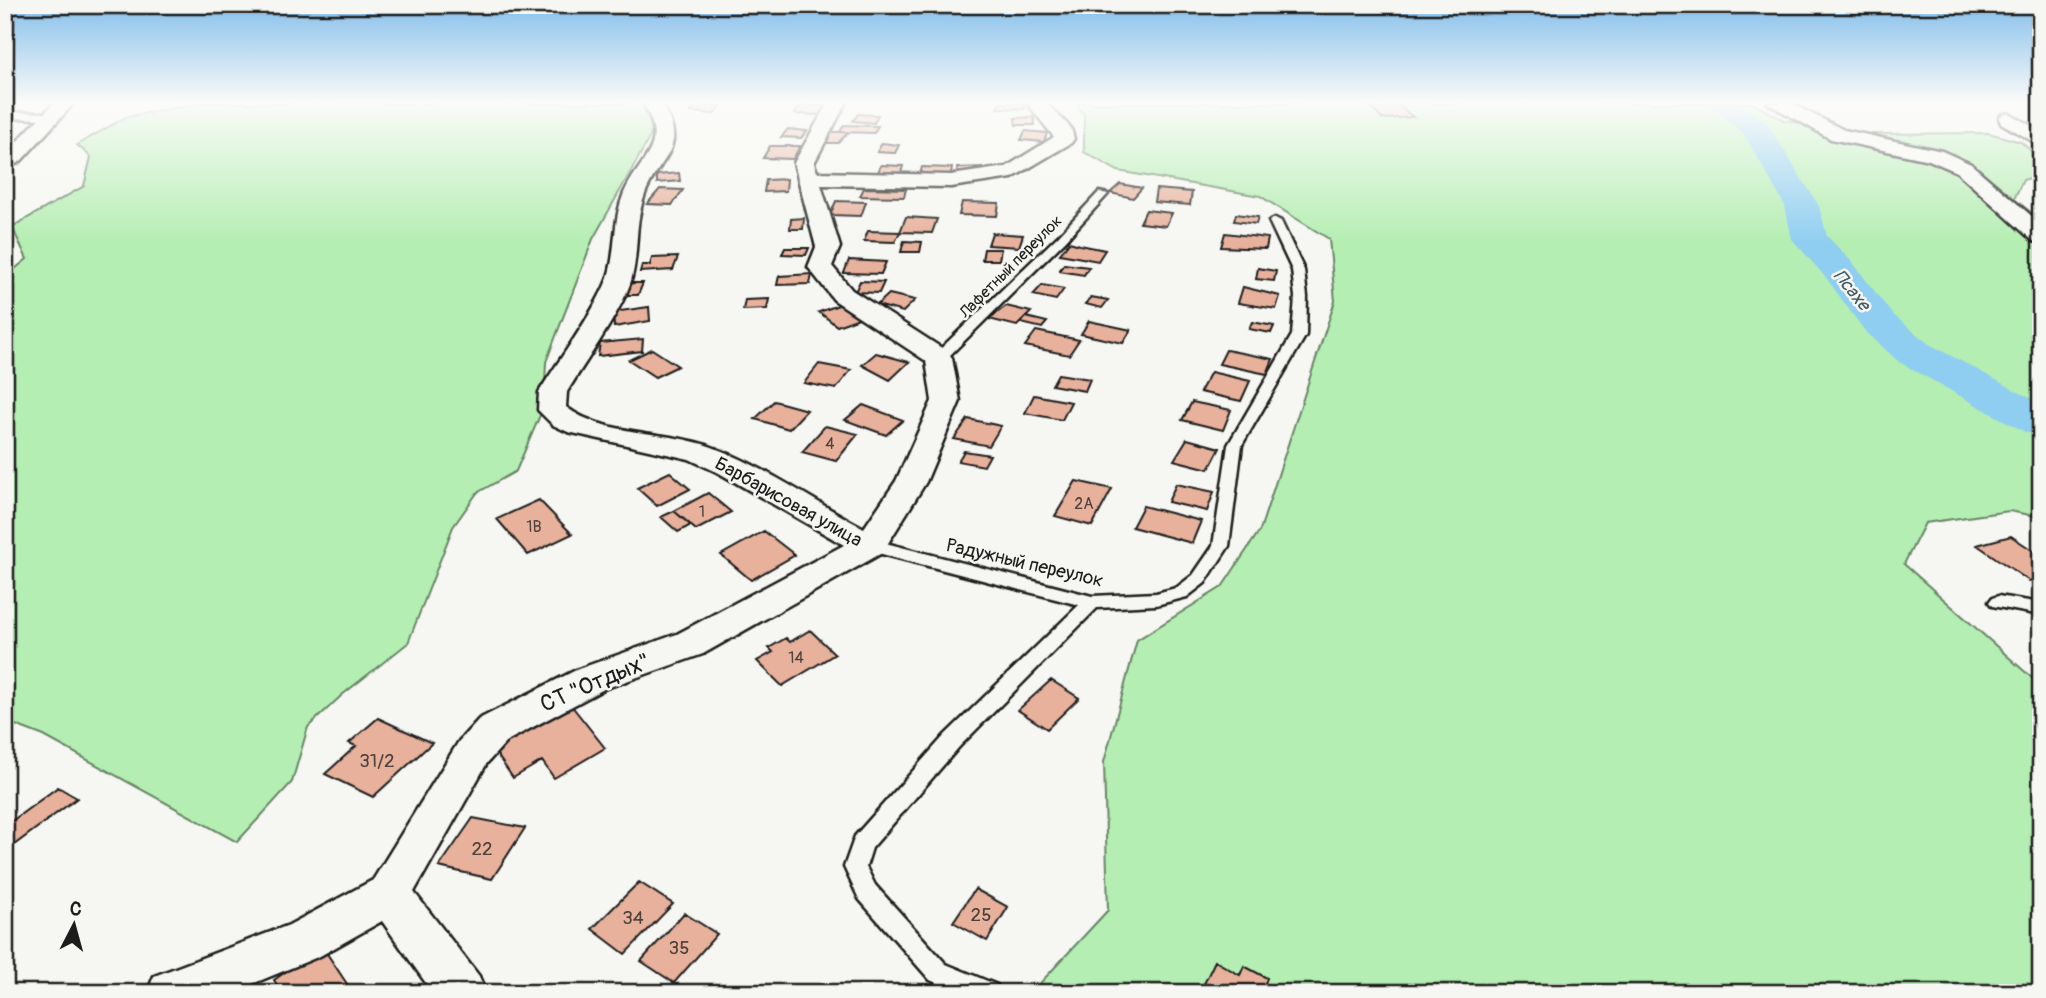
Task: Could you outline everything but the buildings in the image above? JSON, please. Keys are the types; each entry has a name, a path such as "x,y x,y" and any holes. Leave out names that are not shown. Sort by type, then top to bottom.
{"street":[{"path":"5,163 21,150"},
{"name":"Барбарисовая улица","path":"661,150 635,192 624,230 624,261 617,286 554,393 552,410 562,420 584,427 688,448 736,468 797,506 870,545"},
{"path":"811,150 804,163 806,178 828,247 820,267 843,295 939,358 946,401 911,482 870,545"},
{"path":"806,178 951,181 1012,172 1047,150"},
{"path":"1909,150 1935,155 1964,168 2041,236"},
{"name":"СТ \"Отдых\"","path":"389,894 473,752 493,730 591,679 690,644 870,545"},
{"path":"170,993 304,941 389,894 462,993"}],"lane":[{"name":"Лафетный переулок","path":"939,358 1062,239 1103,194"},
{"name":"Радужный переулок","path":"870,545 1092,602 1156,599 1181,593 1199,579 1221,546 1235,445 1299,335 1301,297 1298,270 1275,221"},
{"path":"989,993 938,972 867,892 855,867 863,843 953,741 1092,602"},
{"path":"1998,602 2041,609"}],"green space":[{"path":"82,150 643,150 593,239 546,362 544,406 516,471 477,493 453,527 408,643 342,695 308,727 292,782 237,842 44,736 5,721 5,277 27,259 12,227 84,186 91,157"},
{"path":"1084,150 2029,150 2041,160 2041,175 2023,180 2014,199 2041,220 2041,517 2009,511 1925,523 1904,564 2041,686 2041,993 1031,993 1108,910 1104,762 1137,640 1222,587 1260,530 1335,301 1329,239 1260,196 1118,171"}],"waterway":[{"name":"Псахе","path":"1768,150 1802,206 1810,239 1840,271 1878,322 1914,353 2041,422"}]}
